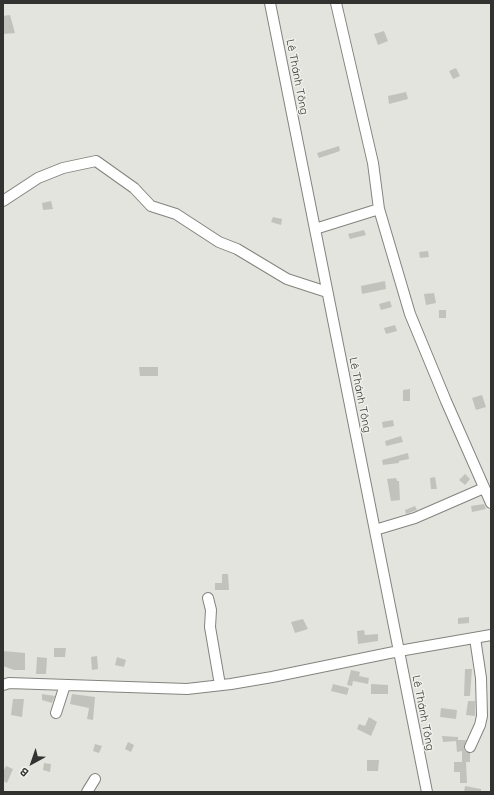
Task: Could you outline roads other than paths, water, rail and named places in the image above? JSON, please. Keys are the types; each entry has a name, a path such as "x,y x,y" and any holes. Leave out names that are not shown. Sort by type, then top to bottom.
{"street":[{"name":"Lê Thánh Tông","path":"270,3 427,792"},
{"path":"336,3 373,163 379,209 410,314 491,503"},
{"path":"3,201 38,178 56,170 96,161 134,188 151,206 176,214 214,239 237,249 287,279 327,292"},
{"path":"315,230 379,209"},
{"path":"375,530 415,518 484,488"},
{"path":"208,598 211,610 210,627 220,685"},
{"path":"5,683 186,689 272,677 399,651 491,635"},
{"path":"470,746 480,725 482,716 481,678 475,638"},
{"path":"56,713 64,685"},
{"path":"87,792 95,780"}]}
